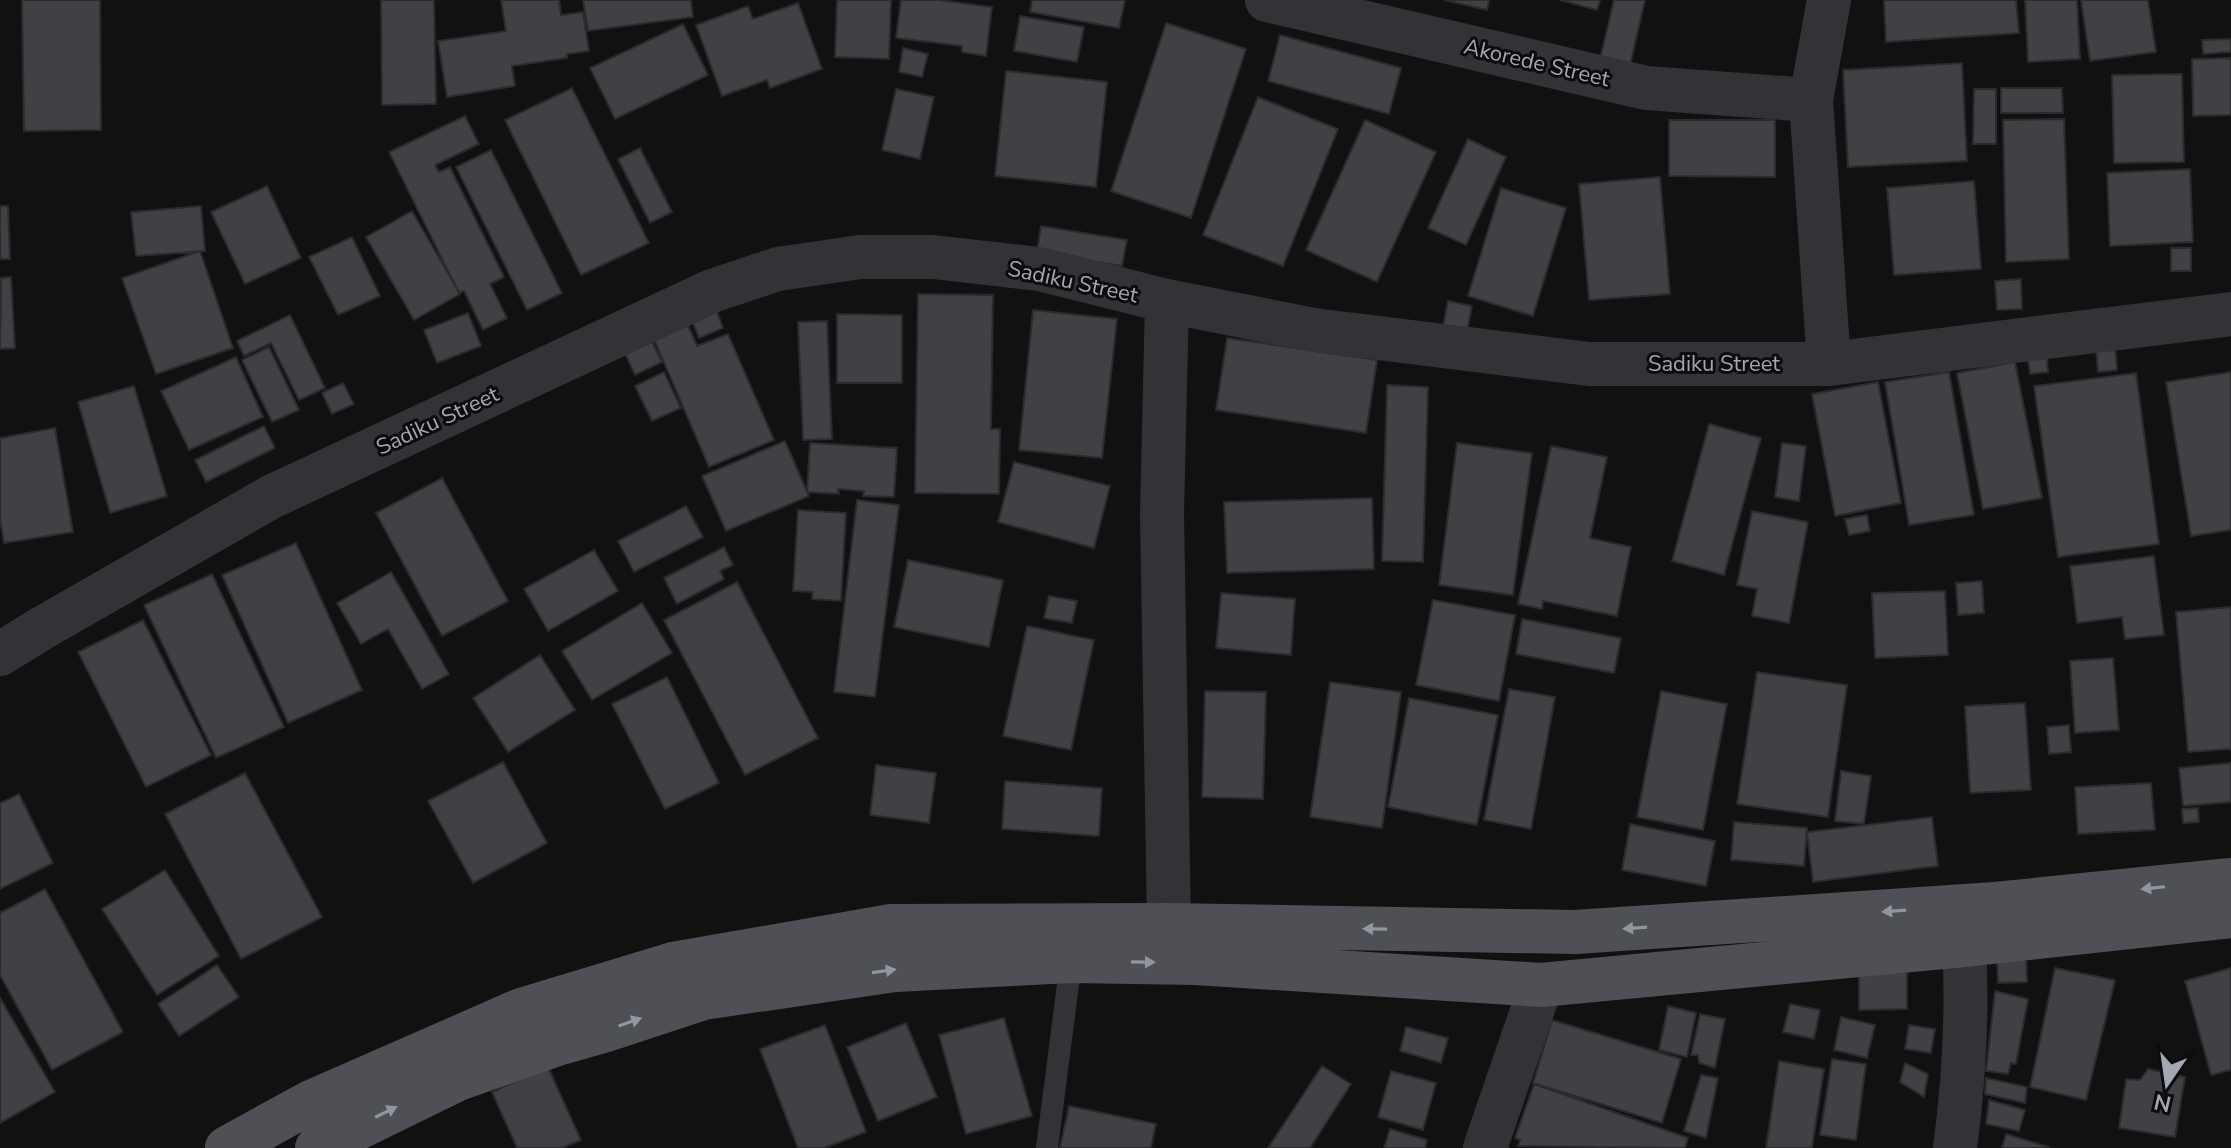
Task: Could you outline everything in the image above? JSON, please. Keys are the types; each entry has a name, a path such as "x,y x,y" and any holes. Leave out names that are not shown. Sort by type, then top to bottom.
{"main road":[{"path":"227,1148 309,1103 521,1010 673,964 891,926 1169,925 1575,932 1995,904 2231,880"},
{"path":"317,1148 458,1079 703,998 895,970 1071,961 1196,963 1541,985 2231,916"}],"street":[{"name":"Akorede Street","path":"1267,0 1646,88 1811,100"},
{"path":"1829,0 1811,100 1829,364"},
{"name":"Sadiku Street","path":"0,654 271,497 712,291 778,269 860,257 933,257 1039,269 1167,301 1314,330 1589,364 1829,364 2231,314"},
{"path":"1167,301 1162,514 1169,925"},
{"path":"1955,1148 1964,1075 1967,1003 1964,945"},
{"path":"1485,1148 1541,985"}],"lane":[{"path":"1047,1148 1071,961"}],"building":[{"path":"22,0 100,0 101,130 24,131"},
{"path":"381,0 434,0 436,104 382,105"},
{"path":"501,0 559,0 561,15 583,12 589,51 567,54 567,58 512,66 515,86 447,97 438,41 506,31"},
{"path":"583,0 691,0 693,17 588,31"},
{"path":"837,0 891,0 889,59 835,57"},
{"path":"901,0 938,0 992,7 986,56 962,52 962,46 896,38"},
{"path":"1032,0 1125,0 1119,28 1030,12"},
{"path":"1444,0 1489,0 1487,10"},
{"path":"1560,0 1600,0 1597,10"},
{"path":"1614,0 1645,0 1630,66 1600,59"},
{"path":"1884,0 2016,0 2019,33 1886,42"},
{"path":"2025,0 2077,0 2080,59 2028,62"},
{"path":"2081,0 2148,0 2156,52 2090,61"},
{"path":"798,3 822,69 770,88 767,80 722,96 696,25 748,6 753,19"},
{"path":"1020,16 1084,27 1077,62 1014,51"},
{"path":"1166,23 1246,49 1191,218 1111,191"},
{"path":"683,24 708,75 615,119 590,68"},
{"path":"1280,35 1401,68 1389,114 1268,81"},
{"path":"2231,39 2231,52 2203,54 2202,40"},
{"path":"903,48 928,54 922,77 899,72"},
{"path":"2231,58 2231,115 2193,116 2192,59"},
{"path":"1962,63 1967,161 1848,167 1843,70"},
{"path":"1006,71 1107,82 1096,187 995,176"},
{"path":"2182,74 2184,162 2114,163 2112,75"},
{"path":"572,88 649,243 581,275 505,120"},
{"path":"2001,88 2062,88 2063,113 2001,113"},
{"path":"896,89 934,97 920,159 882,150"},
{"path":"1974,89 1996,89 1996,144 1973,144"},
{"path":"1258,97 1338,129 1283,266 1203,235"},
{"path":"465,116 479,144 435,165 439,172 450,167 504,277 490,284 507,318 483,330 464,291 459,293 389,152"},
{"path":"2064,119 2069,259 2006,262 2003,120"},
{"path":"1365,120 1436,152 1377,282 1306,250"},
{"path":"1669,120 1775,120 1775,177 1669,176"},
{"path":"1468,139 1506,157 1466,245 1428,228"},
{"path":"640,148 672,212 650,223 618,159"},
{"path":"491,150 562,293 527,310 456,167"},
{"path":"2190,169 2193,242 2110,246 2107,173"},
{"path":"1660,177 1670,294 1589,300 1579,184"},
{"path":"1974,181 1981,269 1894,275 1887,188"},
{"path":"267,186 301,258 245,284 211,212"},
{"path":"1501,188 1566,208 1533,316 1468,296"},
{"path":"0,206 8,206 10,259 0,259"},
{"path":"201,206 205,251 136,256 131,212"},
{"path":"412,211 460,294 414,320 366,237"},
{"path":"1041,226 1127,240 1122,266 1037,252"},
{"path":"352,237 380,296 338,315 309,257"},
{"path":"2171,248 2191,248 2191,271 2171,271"},
{"path":"200,251 233,348 156,374 122,278"},
{"path":"11,277 15,348 0,349 1,278"},
{"path":"2021,279 2022,309 1997,310 1995,281"},
{"path":"918,294 993,295 991,429 1000,429 999,494 915,493"},
{"path":"1448,301 1472,306 1467,331 1443,326"},
{"path":"716,309 723,328 699,338 692,320"},
{"path":"1033,310 1117,319 1102,458 1019,450"},
{"path":"468,313 481,346 437,363 424,330"},
{"path":"837,314 902,315 902,383 837,383"},
{"path":"290,315 325,388 299,400 271,343 244,356 237,341"},
{"path":"684,316 697,346 728,334 774,440 709,467 650,330"},
{"path":"827,321 832,439 803,440 798,322"},
{"path":"650,338 662,362 635,375 624,351"},
{"path":"1227,338 1377,360 1366,433 1216,410"},
{"path":"2115,345 2117,370 2098,372 2096,346"},
{"path":"269,347 299,410 272,422 242,360"},
{"path":"236,357 263,417 189,450 161,391"},
{"path":"2047,357 2048,372 2030,374 2028,359"},
{"path":"2015,362 2042,498 1983,509 1957,373"},
{"path":"664,372 681,408 652,421 635,386"},
{"path":"1949,372 1974,515 1909,525 1885,382"},
{"path":"2231,372 2231,530 2191,536 2166,382"},
{"path":"2136,373 2159,544 2058,557 2034,386"},
{"path":"1878,382 1901,503 1835,516 1812,394"},
{"path":"343,383 354,404 332,414 322,393"},
{"path":"1387,385 1428,387 1423,562 1382,561"},
{"path":"134,386 167,496 110,513 78,402"},
{"path":"1709,424 1761,438 1724,575 1672,561"},
{"path":"264,426 275,448 206,482 195,460"},
{"path":"55,428 73,532 4,543 0,519 0,438"},
{"path":"785,441 809,496 726,531 702,476"},
{"path":"810,443 897,448 894,497 863,496 864,491 838,489 839,494 807,492"},
{"path":"1457,443 1532,453 1513,595 1439,585"},
{"path":"1782,443 1806,446 1799,501 1775,497"},
{"path":"1551,446 1607,457 1590,538 1631,547 1617,616 1543,601 1542,609 1518,604"},
{"path":"1014,462 1110,486 1094,548 998,522"},
{"path":"442,478 508,601 442,636 376,513"},
{"path":"1372,498 1374,569 1227,573 1224,502"},
{"path":"857,500 899,505 875,697 834,692"},
{"path":"686,506 703,537 634,572 618,541"},
{"path":"798,510 846,513 841,601 812,599 813,592 793,591"},
{"path":"1752,511 1808,522 1789,623 1752,616 1757,589 1737,585"},
{"path":"1867,515 1870,531 1849,535 1845,519"},
{"path":"296,543 362,690 288,723 222,575"},
{"path":"724,547 733,565 720,571 724,579 677,604 664,578"},
{"path":"594,550 618,591 548,631 524,589"},
{"path":"2154,556 2164,635 2125,639 2122,617 2077,623 2070,566"},
{"path":"908,560 1003,580 989,647 894,627"},
{"path":"391,572 449,674 422,689 388,629 361,644 337,603"},
{"path":"212,574 284,727 216,758 144,605"},
{"path":"1982,581 1984,613 1958,615 1956,583"},
{"path":"737,582 818,738 745,775 664,620"},
{"path":"1945,591 1948,655 1875,658 1872,593"},
{"path":"1221,593 1295,599 1291,655 1216,648"},
{"path":"1049,596 1077,601 1072,623 1044,618"},
{"path":"1433,600 1515,615 1499,701 1416,685"},
{"path":"642,603 672,653 592,700 562,651"},
{"path":"2231,607 2231,749 2188,752 2176,612"},
{"path":"1522,619 1621,638 1614,673 1516,654"},
{"path":"143,620 211,755 146,787 78,652"},
{"path":"1027,626 1094,640 1071,750 1003,736"},
{"path":"540,655 575,710 508,752 473,698"},
{"path":"2113,658 2119,730 2075,733 2070,661"},
{"path":"1757,672 1847,685 1828,817 1737,804"},
{"path":"667,677 719,783 665,809 612,704"},
{"path":"1330,682 1401,692 1382,828 1310,817"},
{"path":"1509,689 1555,697 1531,829 1484,820"},
{"path":"1205,691 1266,692 1263,799 1202,797"},
{"path":"1661,691 1727,704 1703,830 1637,817"},
{"path":"1409,698 1498,715 1477,825 1388,807"},
{"path":"2025,703 2031,790 1970,793 1965,706"},
{"path":"2069,725 2071,752 2049,754 2047,727"},
{"path":"503,762 547,843 473,883 428,801"},
{"path":"2231,763 2231,802 2183,806 2179,768"},
{"path":"876,765 936,773 929,823 870,815"},
{"path":"1841,771 1871,776 1864,824 1835,821"},
{"path":"245,773 322,917 241,959 165,814"},
{"path":"1005,781 1102,788 1099,836 1002,829"},
{"path":"2151,783 2155,830 2078,834 2075,787"},
{"path":"19,794 53,863 0,889 0,803"},
{"path":"2198,808 2199,822 2183,823 2182,809"},
{"path":"1932,817 1938,866 1813,882 1807,832"},
{"path":"1734,822 1807,828 1804,866 1731,860"},
{"path":"1630,824 1715,841 1706,886 1622,870"},
{"path":"165,870 219,956 157,995 102,909"},
{"path":"45,889 123,1032 52,1070 0,975 0,913"},
{"path":"1997,954 2026,954 2027,982 1998,983"},
{"path":"217,965 239,997 179,1036 158,1004"},
{"path":"2055,968 2115,980 2086,1100 2030,1087"},
{"path":"2231,968 2231,1070 2211,1075 2185,981"},
{"path":"1907,972 1907,1009 1859,1010 1859,973"},
{"path":"1995,991 2028,999 2016,1064 2011,1063 2008,1074 1986,1071"},
{"path":"0,998 55,1092 0,1123"},
{"path":"1790,1004 1820,1010 1814,1039 1783,1032"},
{"path":"1668,1006 1696,1013 1687,1057 1659,1050"},
{"path":"1700,1014 1725,1019 1715,1068 1699,1063 1698,1055 1691,1055"},
{"path":"1841,1017 1875,1025 1867,1058 1834,1050"},
{"path":"1004,1018 1032,1116 966,1134 939,1035"},
{"path":"1552,1020 1681,1059 1662,1123 1533,1083"},
{"path":"906,1023 937,1097 878,1121 847,1047"},
{"path":"825,1025 866,1132 824,1148 798,1148 760,1049"},
{"path":"1909,1025 1935,1029 1931,1053 1905,1049"},
{"path":"1406,1027 1448,1038 1441,1063 1400,1051"},
{"path":"1832,1059 1866,1064 1856,1140 1820,1135"},
{"path":"1779,1061 1824,1069 1812,1148 1766,1148"},
{"path":"1905,1063 1928,1074 1924,1097 1900,1082"},
{"path":"1322,1066 1351,1084 1310,1148 1268,1148"},
{"path":"548,1067 581,1140 562,1148 517,1148 492,1092"},
{"path":"2148,1069 2185,1077 2175,1137 2119,1128 2126,1079 2140,1080"},
{"path":"1391,1071 1436,1083 1423,1130 1378,1117"},
{"path":"1701,1075 1718,1078 1706,1138 1684,1131"},
{"path":"1986,1078 2027,1087 2025,1103 1985,1094"},
{"path":"1534,1084 1688,1138 1685,1148 1518,1146 1520,1140 1515,1138"},
{"path":"1989,1100 2025,1110 2019,1131 1986,1124"},
{"path":"1069,1106 1156,1124 1151,1148 1060,1148"},
{"path":"1390,1129 1427,1140 1425,1148 1384,1148"},
{"path":"2006,1134 2049,1147 2002,1148"}]}
